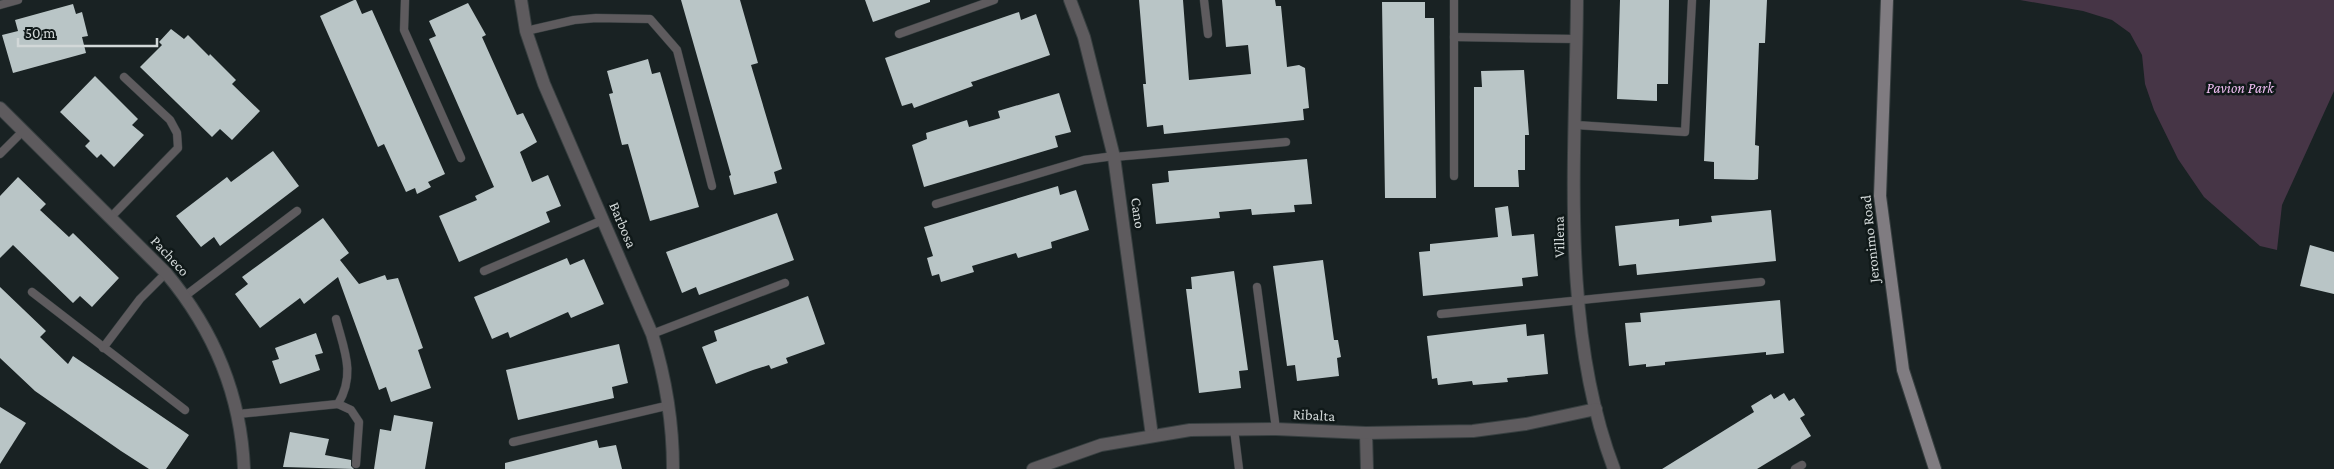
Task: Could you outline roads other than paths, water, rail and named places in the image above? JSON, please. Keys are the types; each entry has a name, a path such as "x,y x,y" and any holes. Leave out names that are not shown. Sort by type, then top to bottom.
{"main road":[{"name":"Jeronimo Road","path":"1887,0 1880,196 1903,370 1935,469"}],"street":[{"name":"Barbosa","path":"521,0 526,31 544,84 652,334 664,371 670,405 673,469"},
{"name":"Cano","path":"1070,0 1084,37 1114,156 1152,436"},
{"name":"Villena","path":"1578,0 1575,224 1577,300 1584,353 1596,409 1614,469"},
{"name":"Pacheco","path":"0,108 22,132 166,273 185,296 210,336 228,378 238,414 244,469"},
{"name":"Ribalta","path":"1033,469 1101,445 1190,430 1276,429 1366,434 1473,432 1526,424 1596,409"},
{"path":"1366,434 1367,469"}],"lane":[{"path":"0,5 18,0"},
{"path":"405,0 404,30 461,158"},
{"path":"898,34 994,0"},
{"path":"1204,0 1208,34"},
{"path":"1454,0 1454,176"},
{"path":"1576,125 1684,132 1692,0"},
{"path":"526,31 574,20 596,18 650,19 677,50 712,186"},
{"path":"1454,37 1577,39"},
{"path":"110,218 178,148 177,133 170,120 124,77"},
{"path":"0,154 22,132"},
{"path":"936,204 1084,160 1286,142"},
{"path":"185,296 297,211"},
{"path":"484,271 603,220"},
{"path":"103,348 140,299 166,273"},
{"path":"1441,314 1761,282"},
{"path":"652,334 785,284"},
{"path":"1257,287 1276,429"},
{"path":"32,292 185,410"},
{"path":"336,319 349,370 346,391 338,404"},
{"path":"238,414 338,404 351,410 359,422 356,464"},
{"path":"513,442 670,405"},
{"path":"1234,429 1239,469"}],"park label":[{"name":"Pavion Park","path":"2240,88"}]}
